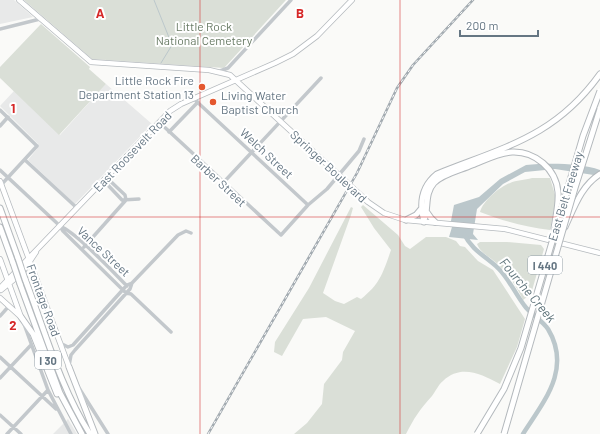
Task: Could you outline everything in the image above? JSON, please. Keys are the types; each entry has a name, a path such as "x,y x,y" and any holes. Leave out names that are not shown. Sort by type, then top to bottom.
{"highway":[{"path":"424,222 423,195 437,174 510,146 543,130 571,107 600,74"},
{"name":"East Belt Freeway","path":"477,434 499,398 516,360 587,126 600,91"},
{"name":"East Belt Freeway","path":"504,434 600,109"},
{"path":"428,186 440,178 501,154 512,152 530,154 546,165 556,182 558,192 554,235"},
{"path":"561,237 582,193 594,178 600,174"},
{"name":"I 30","path":"0,208 63,381 75,408 90,434"},
{"path":"406,220 416,216 424,209"},
{"path":"424,209 430,218 437,222"},
{"name":"I 30","path":"0,227 60,393 82,434"},
{"path":"21,317 32,334 50,378 70,414"},
{"path":"69,367 94,434"}],"main road":[{"path":"20,0 40,19"},
{"name":"East Roosevelt Road","path":"0,289 175,107 196,100 279,61 302,48 326,28 352,0"},
{"name":"Springer Boulevard","path":"40,19 86,59 94,63 220,71 227,73 380,211 406,220 489,227 529,234 600,254"},
{"name":"Frontage Road","path":"1,184 69,367"},
{"path":"0,259 21,317"},
{"path":"0,298 21,317"}],"street":[{"path":"220,71 228,68 291,0"},
{"path":"0,29 40,19"},
{"path":"223,183 321,78"},
{"path":"169,132 196,100"},
{"name":"Welch Street","path":"196,100 308,205"},
{"path":"0,110 37,144 36,148 25,161 9,178 1,184"},
{"path":"0,126 8,117"},
{"name":"Barber Street","path":"159,122 281,236 308,205"},
{"path":"308,205 328,189 361,147 364,139"},
{"path":"25,161 77,208"},
{"name":"Vance Street","path":"0,170 60,226 63,231 126,293 131,294 170,332"},
{"path":"106,180 122,200 139,199"},
{"path":"82,249 126,200"},
{"name":"Vance Street","path":"60,226 66,228 127,285 131,294"},
{"path":"69,367 73,352 130,289 132,283 178,234 186,231 191,233"},
{"path":"59,343 68,347 73,345 127,285 132,283"},
{"path":"0,316 9,306"},
{"path":"21,317 48,390 69,433"},
{"path":"0,378 31,345"},
{"path":"0,357 58,411"},
{"name":"Frontage Road","path":"69,367 89,406 108,434"},
{"path":"7,434 48,390"},
{"path":"0,415 21,434"}],"shaded area":[{"path":"0,0 14,0 33,17 0,24"},
{"path":"106,84 152,124 75,204 28,160 37,149 38,144 0,106 14,91 60,135"},
{"path":"554,164 583,166 600,170 600,176 555,169 525,172 503,184 477,209 473,234 478,240 449,237 452,227 450,226 454,205 479,197 500,179 526,165"},
{"path":"68,419 77,434 53,434"}],"green space":[{"name":"Little Rock National Cemetery","path":"24,0 286,0 224,68 92,59"},
{"path":"41,24 90,67 89,69 106,84 59,135 0,78 0,67"},
{"path":"532,178 550,178 556,198 550,230 514,223 480,212 484,203 501,188 512,182"},
{"path":"363,205 398,235 405,246 410,249 426,237 446,237 456,241 460,246 465,247 478,261 493,270 525,319 517,347 500,384 471,372 457,373 443,381 424,405 406,434 294,434 307,423 322,404 324,384 342,360 343,352 355,331 326,317 303,319 282,356 274,352 275,342 309,288 351,207 353,208 351,215 323,293 335,301 344,304 357,297 361,299 377,283 383,272 391,250 374,228 361,207"},
{"path":"480,242 507,242 541,245 544,249 531,294 523,300 507,274 499,265 480,250 477,244"}],"waterway":[{"path":"154,0 172,45 161,63"},
{"name":"Fourche Creek","path":"464,234 475,249 502,272 527,308 548,329 555,344 557,358 556,371 552,384 546,397 523,434"}],"railway":[{"path":"208,434 357,173 397,88 413,65 473,0"}],"place":[{"name":"Little Rock Fire Department Station 13","path":"202,87"},
{"name":"Living Water Baptist Church","path":"213,102"}]}
